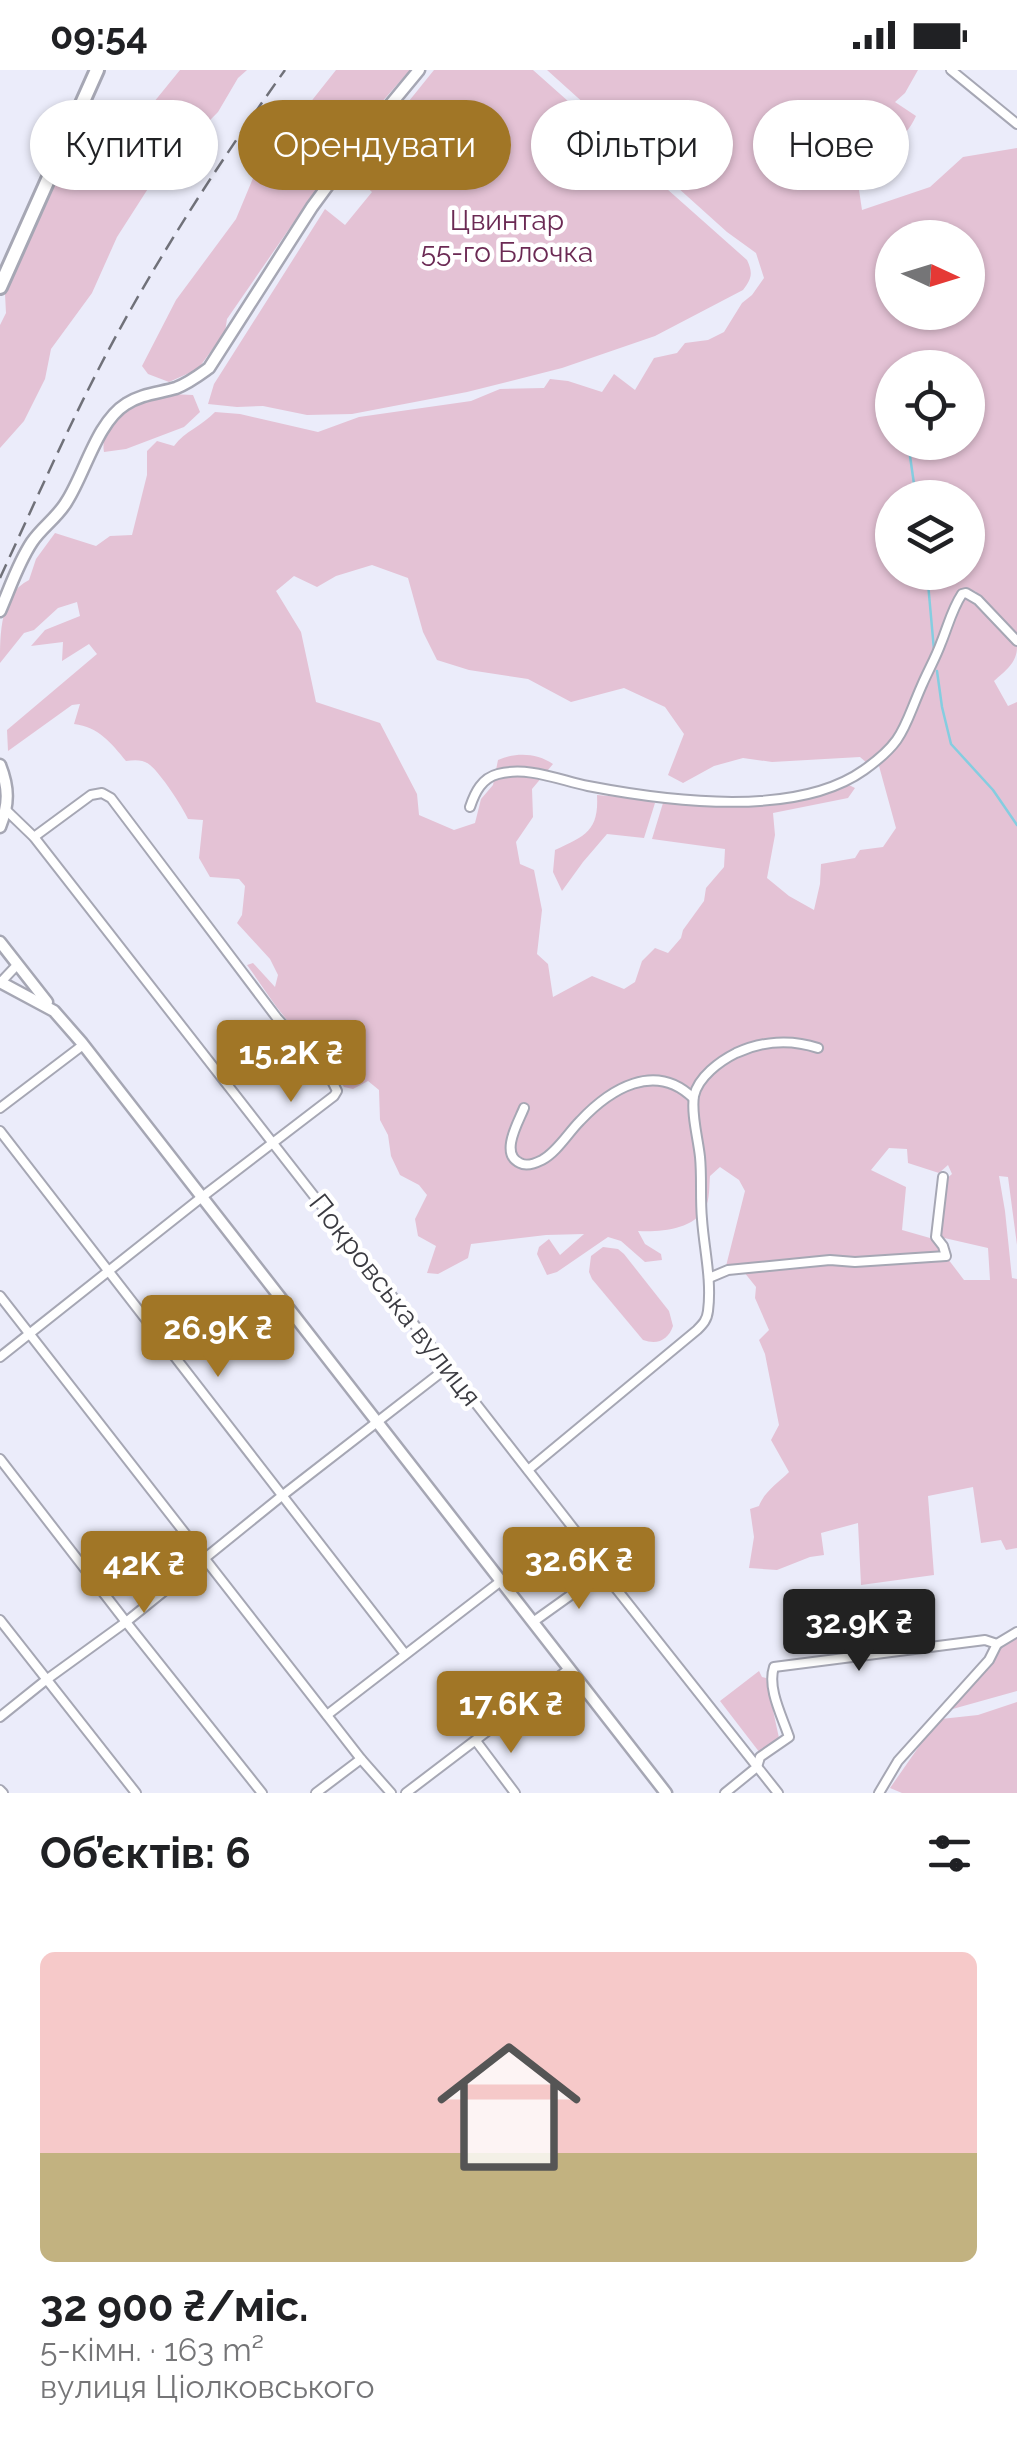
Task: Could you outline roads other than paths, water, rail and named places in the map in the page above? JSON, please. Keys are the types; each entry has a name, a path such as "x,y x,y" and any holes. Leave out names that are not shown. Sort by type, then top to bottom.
{"main road":[{"path":"0,287 96,70"}],"street":[{"path":"0,612 24,555 66,503 112,415 124,404 192,381 209,368 312,207 418,70"},
{"path":"951,70 1017,124"},
{"path":"470,807 482,783 510,772 530,772 660,799 705,802 769,800 822,789 860,773 904,732 962,594 978,600 1017,641"},
{"path":"0,765 8,786 0,827"},
{"path":"0,1358 337,1091 324,1068 277,1018 115,804 102,794 90,795 34,837"},
{"name":"Покровська вулиця","path":"6,810 34,837 778,1793"},
{"path":"0,942 666,1793"},
{"path":"18,965 0,982 54,1011"},
{"path":"528,1470 706,1320 708,1278 694,1098 698,1085 725,1059 756,1046 800,1042 818,1048"},
{"path":"0,1108 83,1045"},
{"path":"524,1108 510,1148 520,1164 530,1165 546,1158 597,1104 629,1085 644,1079 659,1080 694,1098"},
{"path":"0,1130 405,1654"},
{"path":"708,1278 728,1270 830,1260 946,1256 936,1236 943,1177"},
{"path":"0,1296 360,1759 391,1793"},
{"path":"0,1718 448,1367"},
{"path":"0,1459 262,1793"},
{"path":"533,1622 603,1572"},
{"path":"327,1714 501,1581"},
{"path":"0,1620 136,1793"},
{"path":"879,1793 898,1761 990,1660 998,1644 1017,1632"},
{"path":"724,1793 756,1768 760,1757 789,1737 772,1683 774,1667 985,1640 998,1644"},
{"path":"406,1793 569,1669"},
{"path":"476,1741 515,1793"},
{"path":"316,1793 360,1759"}],"waterway":[{"path":"911,460 913,480"},
{"path":"929,590 934,650"},
{"path":"937,671 951,744 993,790 1017,825"}],"railway":[{"path":"0,578 79,408 131,309 205,187 285,70"}],"park label":[{"name":"Цвинтар 55-го Блочка","path":"507,236"}]}
